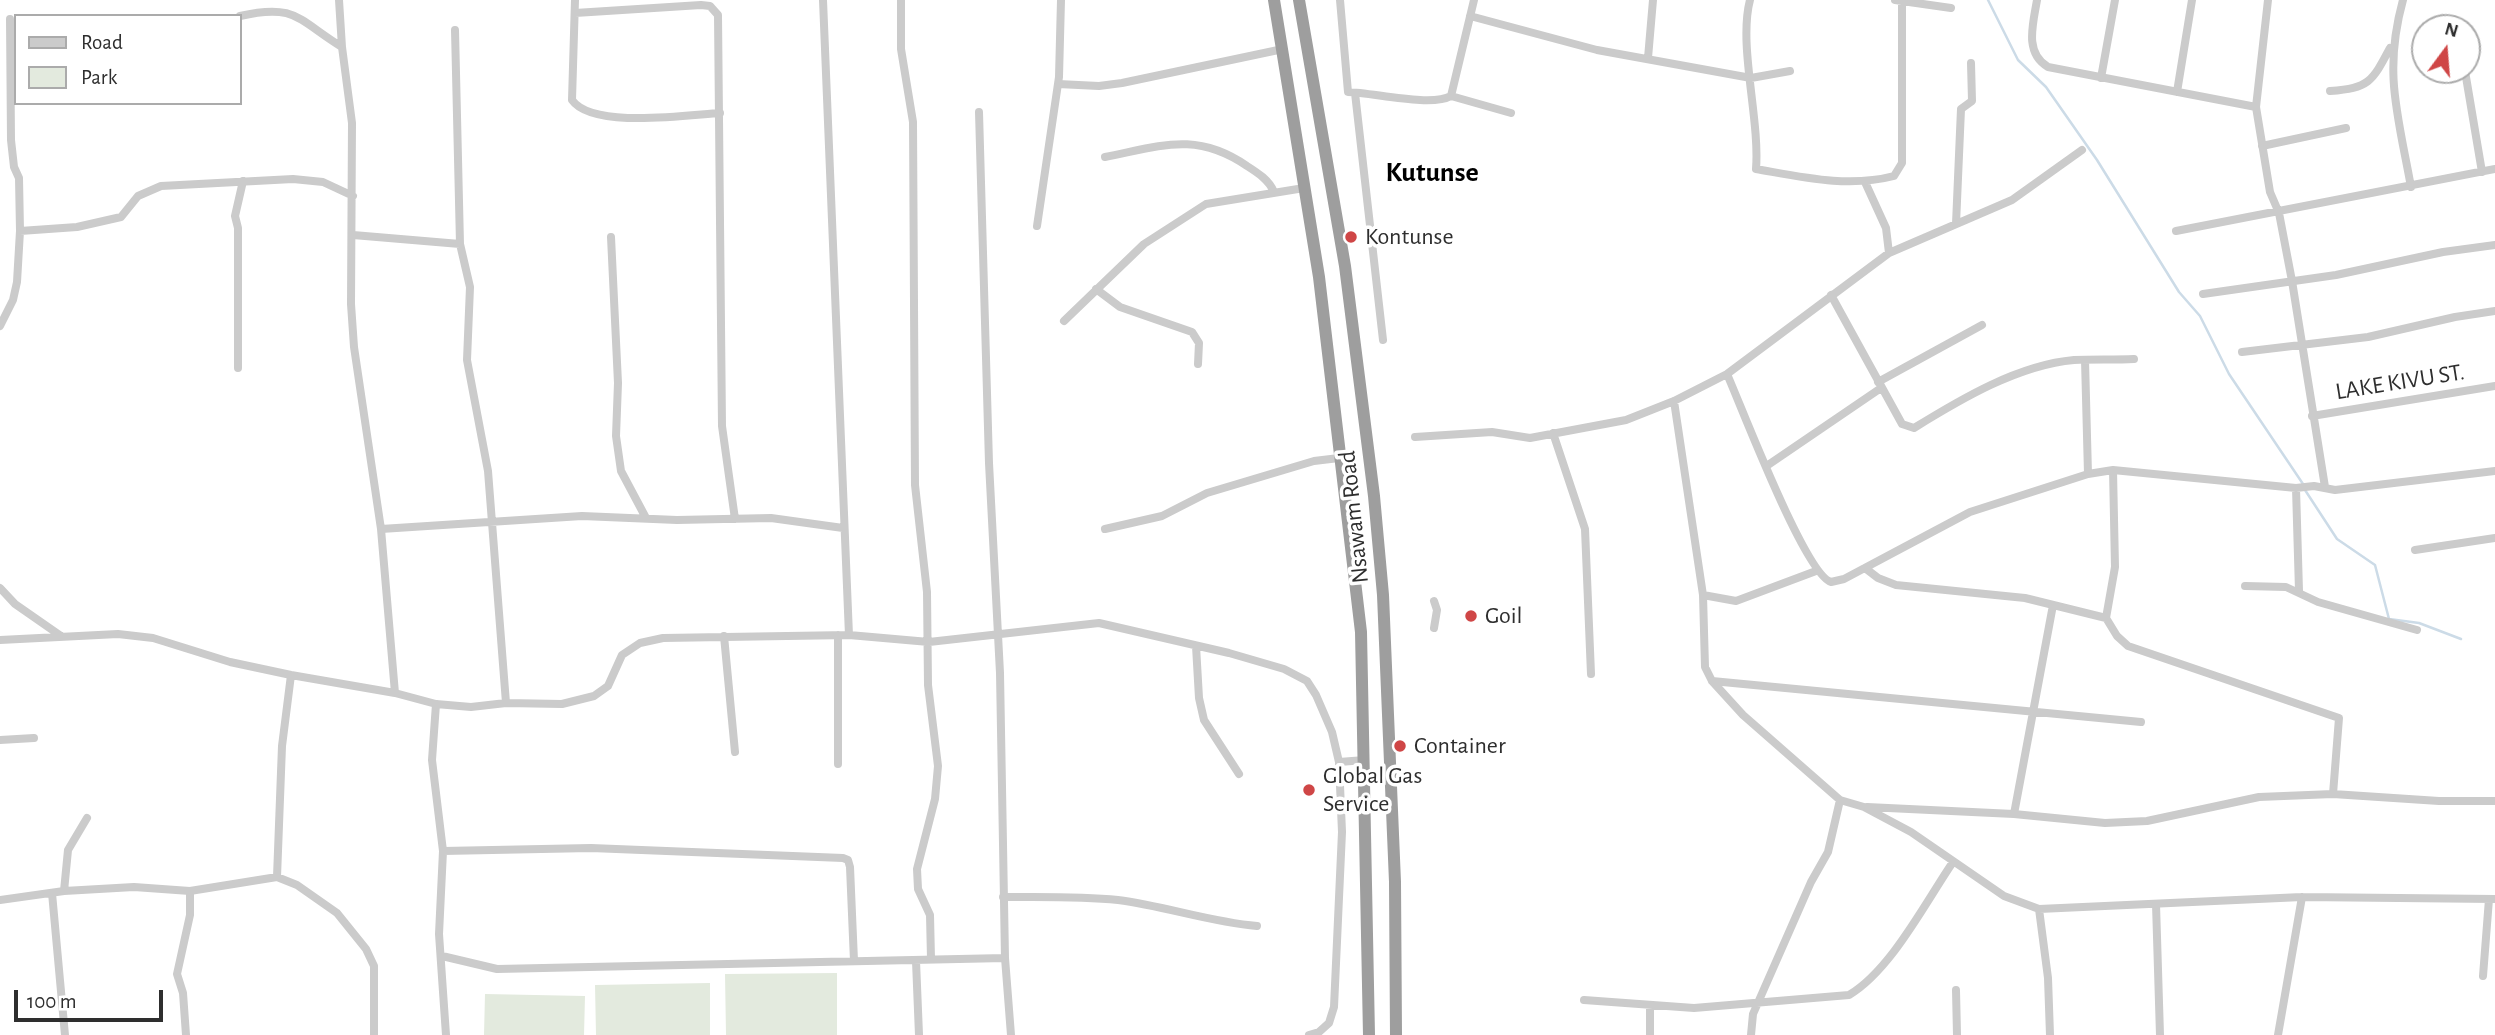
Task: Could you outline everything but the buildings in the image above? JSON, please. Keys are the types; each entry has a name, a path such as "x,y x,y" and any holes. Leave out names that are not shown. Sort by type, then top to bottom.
{"highway":[{"name":"Nsawam Road","path":"1274,0 1330,359 1339,458 1361,632 1369,1035"},
{"name":"Nsawam Road","path":"1298,0 1345,266 1383,595 1395,882 1395,1035"},
{"path":"1280,33 1293,38 1305,30"}],"street":[{"path":"339,0 352,123 351,304 354,347 381,529 395,693"},
{"path":"575,0 572,100 579,108 591,114 618,117 720,113"},
{"path":"823,0 849,635"},
{"path":"901,0 901,49 913,122 915,485 928,592 928,685 938,766 934,799 919,857 917,880 930,915 931,959"},
{"path":"1037,226 1062,49 1061,0"},
{"path":"1340,0 1348,92 1432,103 1451,96 1511,114"},
{"path":"1451,96 1474,0"},
{"path":"1648,58 1653,0"},
{"path":"1750,0 1747,21 1757,141 1756,169 1818,180 1865,182 1894,176 1902,165 1898,1 1951,8"},
{"path":"2037,0 2032,40 2038,59 2048,67 2256,107"},
{"path":"2101,78 2115,0"},
{"path":"2177,92 2192,0"},
{"path":"2268,0 2256,107 2270,192 2279,212 2292,281 2300,346 2325,487"},
{"path":"2403,0 2393,43 2393,88 2411,187"},
{"path":"575,13 701,5 714,9 718,15 722,426 735,519"},
{"path":"242,16 274,9 291,13 342,47"},
{"path":"1470,16 1597,50 1751,78 1790,71"},
{"path":"0,326 13,300 17,282 20,231 20,187 11,139 10,19"},
{"path":"455,30 460,244 470,287 467,360 488,471 506,703"},
{"path":"2330,91 2365,85 2375,77 2393,43"},
{"path":"1058,84 1099,86 1122,83 1283,49"},
{"path":"1956,224 1961,109 1972,102 1971,63"},
{"path":"2467,84 2482,172"},
{"path":"1355,93 1383,340"},
{"path":"979,112 989,463 998,637 1005,958 1011,1035"},
{"path":"2262,146 2346,128"},
{"path":"1105,157 1156,146 1213,146 1250,168 1268,182 1274,192"},
{"path":"1415,437 1492,432 1530,438 1626,420 1674,401 1727,374 1889,253 2012,200 2082,150"},
{"path":"2176,231 2495,169"},
{"path":"20,231 78,227 121,217 138,196 161,186 293,178 323,182 353,196"},
{"path":"238,368 238,228 235,216 243,181"},
{"path":"1865,182 1886,228 1889,253"},
{"path":"1064,321 1144,244 1206,204 1304,188"},
{"path":"353,235 460,244"},
{"path":"611,237 618,383 616,436 621,471 646,518"},
{"path":"2203,294 2292,281 2443,251 2495,245"},
{"path":"1096,289 1120,307 1192,332 1199,344 1198,364"},
{"path":"1831,295 1902,424 1914,428 1956,403 2028,371 2085,360 2134,359"},
{"path":"2242,352 2368,337 2455,317 2495,311"},
{"path":"1768,465 1879,385 1982,325"},
{"path":"2085,360 2088,474"},
{"path":"1727,374 1791,524 1815,571 1831,582 1865,568 1970,512 2088,474 2113,470 2335,490 2495,471"},
{"name":"LAKE KIVU ST.","path":"2312,416 2495,386"},
{"path":"1674,401 1703,595 1705,667 1712,681 1743,715 1840,800 1864,807 1912,832 2004,896 2039,909 2302,897 2492,899 2483,976"},
{"path":"1553,433 1585,529 1591,674"},
{"path":"1105,529 1162,516 1207,493 1314,460 1339,458"},
{"path":"2113,470 2115,568 2106,618 2117,636 2128,646 2339,718 2333,794"},
{"path":"2298,488 2299,591"},
{"path":"381,529 582,516 772,518 843,528"},
{"path":"2415,550 2495,538"},
{"path":"1865,568 1878,578 1896,584 2025,598 2106,618"},
{"path":"1703,595 1736,601 1815,571"},
{"path":"2245,586 2299,591 2318,602 2417,630"},
{"path":"0,588 15,604 61,636"},
{"path":"1434,601 1437,610 1434,628"},
{"path":"2014,814 2053,605"},
{"path":"0,640 118,634 153,638 230,662 395,693 436,704 471,707 506,703 562,704 594,696 608,686 622,655 640,643 663,638 849,635 929,642 998,637 1058,626 1099,623 1164,636 1284,669 1307,681 1316,695 1332,732 1339,762 1342,889 1337,984 1329,1023 1319,1032 1309,1035"},
{"path":"838,635 838,764"},
{"path":"724,636 734,752"},
{"path":"1196,646 1199,698 1204,720 1239,774"},
{"path":"277,877 282,746 292,675"},
{"path":"1712,681 2033,709 2141,722"},
{"path":"436,704 432,760 443,851 439,934 446,1035"},
{"path":"0,740 34,738"},
{"path":"1339,762 1365,760"},
{"path":"1864,807 2014,814 2126,823 2147,821 2242,798 2333,794 2439,802 2495,801"},
{"path":"1751,1035 1757,1005 1811,882 1828,852 1840,800"},
{"path":"64,891 68,850 87,818"},
{"path":"443,851 591,848 842,858 848,860 850,867 854,961"},
{"path":"1584,1000 1650,1005 1757,1005 1849,995 1863,987 1893,950 1953,862"},
{"path":"0,900 64,891 134,887 190,891 277,877 297,885 337,913 366,949 374,965 374,1035"},
{"path":"186,1035 183,993 177,974 190,915 190,891"},
{"path":"52,893 65,1035"},
{"path":"1003,897 1085,897 1121,901 1222,923 1258,926"},
{"path":"2278,1035 2302,897"},
{"path":"2155,904 2160,1035"},
{"path":"2039,909 2048,978 2050,1035"},
{"path":"442,956 497,970 1005,958"},
{"path":"916,961 919,1035"},
{"path":"1956,990 1957,1035"},
{"path":"1650,1005 1650,1035"}],"green space":[{"path":"837,973 837,1035 726,1035 725,974"},
{"path":"710,983 710,1035 596,1035 595,985"},
{"path":"485,994 585,996 584,1035 484,1035"}],"waterway":[{"path":"1988,0 2018,60 2046,87 2097,160 2179,292 2200,316 2229,374 2303,484"},
{"path":"2305,490 2337,539 2375,565 2389,619 2419,623 2461,639"}],"place":[{"name":"Kontunse","path":"1351,237"},
{"name":"Goil","path":"1471,616"},
{"name":"Container","path":"1400,746"},
{"name":"Global Gas Service","path":"1309,790"}],"district":[{"name":"Kutunse","path":"1432,173"}]}
